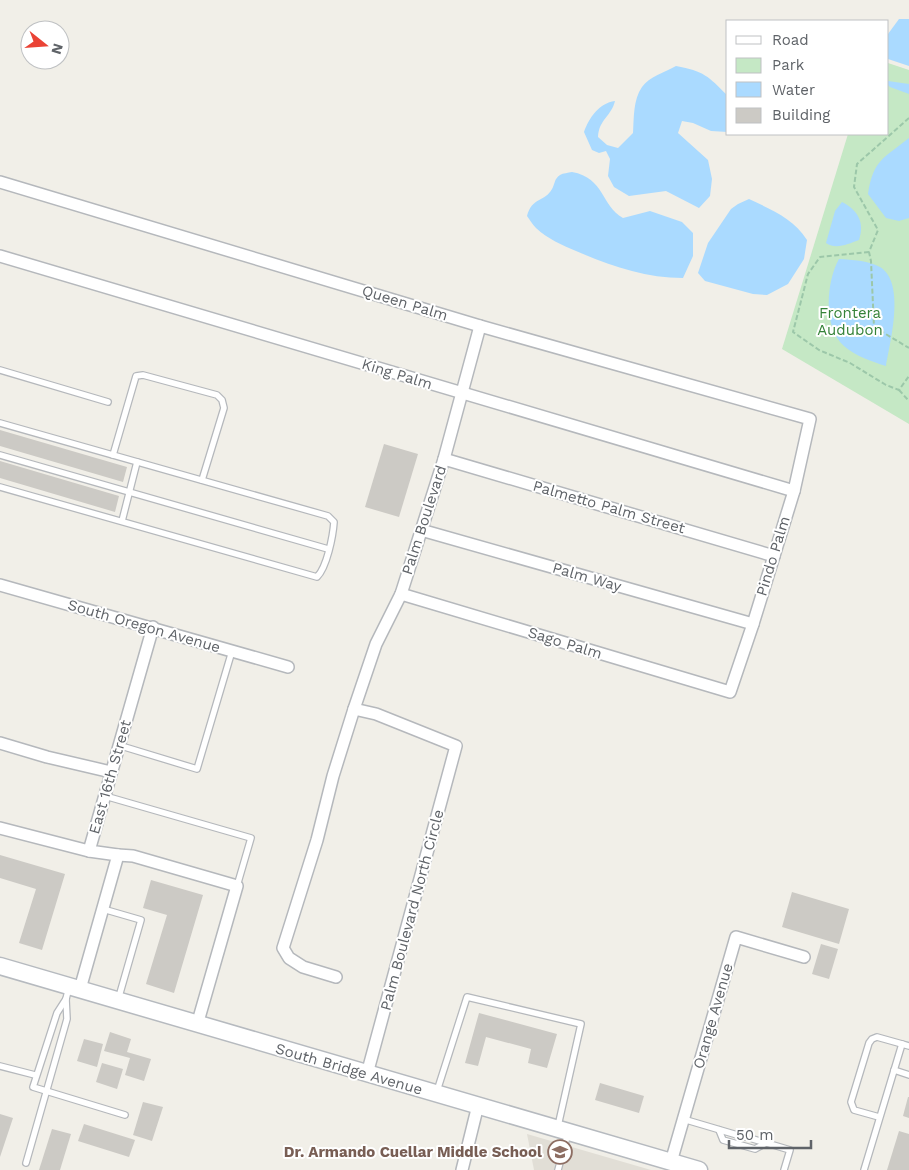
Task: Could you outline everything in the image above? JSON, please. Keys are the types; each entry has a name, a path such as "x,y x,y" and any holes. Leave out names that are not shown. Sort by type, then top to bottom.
{"street":[{"name":"Queen Palm","path":"0,182 480,326 810,420"},
{"name":"King Palm","path":"0,256 794,491"},
{"name":"Palm Boulevard","path":"354,709 376,644 401,594 444,459 480,326"},
{"name":"Pindo Palm","path":"730,692 794,491 810,420"},
{"name":"Palmetto Palm Street","path":"444,459 774,556"},
{"name":"Palm Way","path":"421,530 753,624"},
{"name":"South Oregon Avenue","path":"0,585 288,667"},
{"name":"Sago Palm","path":"401,594 730,692"},
{"name":"East 16th Street","path":"153,628 89,851 133,856 238,886"},
{"name":"Palm Boulevard North Circle","path":"354,709 376,714 456,746 367,1074"},
{"path":"336,977 302,967 289,958 283,948 317,840 332,776 354,709"},
{"path":"0,743 47,757 111,772"},
{"path":"0,828 89,851"},
{"path":"72,991 103,909 118,855"},
{"path":"197,1025 238,886"},
{"name":"Orange Avenue","path":"676,1166 683,1119 736,937 804,957"},
{"name":"South Bridge Avenue","path":"0,966 72,991 118,1000 197,1025 563,1130 676,1166 699,1170"},
{"path":"462,1170 478,1106"}],"lane":[{"path":"0,370 108,402"},
{"path":"113,455 136,376 143,375 217,395 222,400 224,408 202,480"},
{"path":"0,423 328,516 334,522 334,531 322,572 317,577 0,487"},
{"path":"0,454 129,493 328,549"},
{"path":"122,521 137,462"},
{"path":"118,745 197,768 232,651"},
{"path":"105,796 251,838 238,886"},
{"path":"103,909 142,920 118,1000"},
{"path":"72,991 56,1013 35,1075 33,1087 126,1115"},
{"path":"26,1163 67,1019 72,991"},
{"path":"436,1093 467,997 581,1024 558,1170"},
{"path":"879,1118 854,1110 851,1102 869,1043 877,1037 909,1046"},
{"path":"864,1170 902,1044"},
{"path":"0,1066 35,1075"},
{"path":"894,1070 909,1074"},
{"path":"683,1119 744,1137"},
{"path":"719,1130 723,1140 755,1149 766,1143"},
{"path":"753,1139 790,1150 784,1170"}],"path":[{"path":"908,348 874,327 869,252 878,230 854,187 857,164 909,118"},
{"path":"869,252 820,257 808,274 793,332 819,350 850,362 886,385 900,390 909,401"},
{"path":"900,390 909,376"}],"shaded area":[{"name":"Dr. Armando Cuellar Middle School","path":"527,1134 651,1170 534,1170"}],"green space":[{"name":"Frontera Audubon","path":"889,63 909,70 909,424 782,349 848,135 889,135"}],"water":[{"path":"899,19 909,19 909,66 889,59 889,33"},
{"path":"676,66 705,75 726,94 726,132 711,131 693,123 682,121 678,133 708,160 712,179 710,196 699,208 666,191 629,196 614,187 608,176 610,159 606,151 599,153 592,150 584,132 599,108 615,101 601,126 598,137 607,145 618,148 633,133 635,103 639,92 645,83"},
{"path":"889,81 909,84 909,94 890,87"},
{"path":"909,138 909,218 899,221 886,218 868,194 873,174 881,161"},
{"path":"572,172 583,175 591,180 610,207 623,218 650,211 682,222 693,233 693,256 683,278 655,276 615,266 560,244 536,228 527,216 529,210 549,193 558,177"},
{"path":"749,199 789,220 807,240 804,259 788,284 767,295 753,294 705,281 698,273 708,243 731,209"},
{"path":"842,202 848,205 859,218 861,234 859,240 842,246 834,246 826,243 835,211"},
{"path":"839,259 870,263 880,267 888,275 894,299 894,314 886,366 853,353 837,338 830,317 829,292 831,280"}],"building":[{"path":"0,430 127,467 123,482 0,446"},
{"path":"384,444 418,454 399,517 365,507"},
{"path":"0,461 119,496 115,512 0,478"},
{"path":"0,855 65,874 42,950 19,943 36,889 0,878"},
{"path":"151,880 203,895 174,993 146,984 167,915 143,908"},
{"path":"792,892 849,909 839,944 782,927"},
{"path":"821,944 838,949 829,979 812,974"},
{"path":"479,1013 557,1034 547,1068 528,1063 531,1049 486,1037 478,1066 465,1063"},
{"path":"110,1032 131,1039 127,1052 151,1059 144,1081 125,1075 130,1058 104,1051"},
{"path":"84,1039 103,1044 97,1067 77,1061"},
{"path":"102,1063 123,1069 117,1089 96,1082"},
{"path":"600,1083 644,1096 639,1113 595,1100"},
{"path":"909,1097 909,1118 903,1116"},
{"path":"143,1102 163,1107 152,1141 133,1135"},
{"path":"0,1114 13,1118 0,1157"},
{"path":"84,1124 135,1140 129,1157 78,1141"},
{"path":"52,1129 71,1134 60,1170 39,1170"},
{"path":"899,1131 909,1134 909,1170 887,1170"}],"place":[{"name":"Dr. Armando Cuellar Middle School","path":"560,1152"}]}
